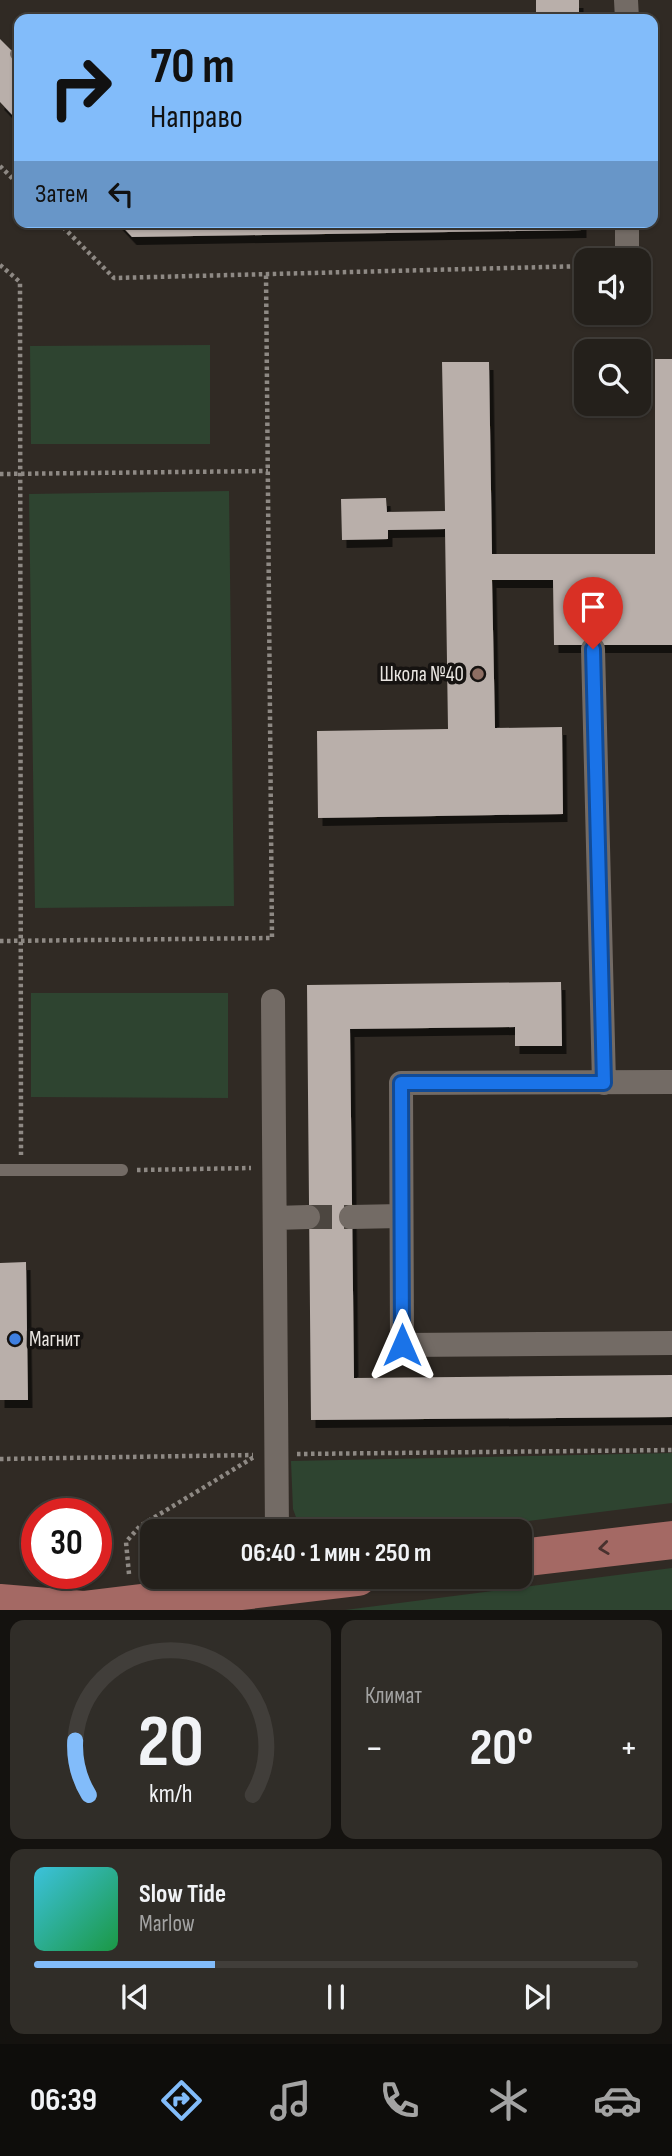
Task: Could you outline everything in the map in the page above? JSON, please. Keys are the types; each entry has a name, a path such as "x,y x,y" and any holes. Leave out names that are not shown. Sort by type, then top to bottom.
{"main road":[{"path":"532,1557 672,1540"},
{"path":"0,1604 83,1610 224,1589"}],"street":[{"path":"626,248 627,228"},
{"path":"593,649 604,1083"},
{"path":"272,1001 277,1519"},
{"path":"672,1082 401,1083 402,1345 672,1343"},
{"path":"351,1217 401,1216"},
{"path":"275,1219 308,1217"}],"lane":[{"path":"0,1170 122,1170"}],"path":[{"path":"0,166 14,180"},
{"path":"64,228 114,278 574,265"},
{"path":"0,265 20,282 20,1170"},
{"path":"0,941 272,938 266,274"},
{"path":"0,474 268,471"},
{"path":"122,1170 274,1167"},
{"path":"276,1454 672,1450"},
{"path":"0,1459 258,1454 140,1526 126,1542"}],"green space":[{"path":"210,345 210,444 31,444 30,346"},
{"path":"229,491 234,906 35,908 29,494"},
{"path":"31,993 228,993 228,1098 31,1097"},
{"path":"672,1453 672,1503 532,1520 297,1519 293,1509 291,1461"},
{"path":"672,1568 672,1610 345,1610 508,1589 532,1589 532,1586"}],"building":[{"path":"536,0 579,0 579,14 536,14"},
{"path":"0,39 14,53 14,117 0,102"},
{"path":"124,228 582,228 582,230 132,237"},
{"path":"655,359 672,359 672,645 554,645 553,580 492,580 495,728 562,727 563,814 318,818 317,731 448,729 445,529 388,530 388,539 342,540 341,499 386,498 387,512 445,511 442,362 489,362 492,554 655,554"},
{"path":"561,982 562,1046 515,1046 515,1027 350,1029 354,1378 672,1375 672,1417 311,1420 307,985"},
{"path":"26,1262 28,1400 0,1400 0,1263"}],"tunnel":[{"path":"308,1217 351,1217"}],"place":[{"name":"Школа №40","path":"478,674"},
{"name":"Магнит","path":"15,1339"}],"route":[{"path":"402,1345 401,1083 604,1083 593,649"}]}
